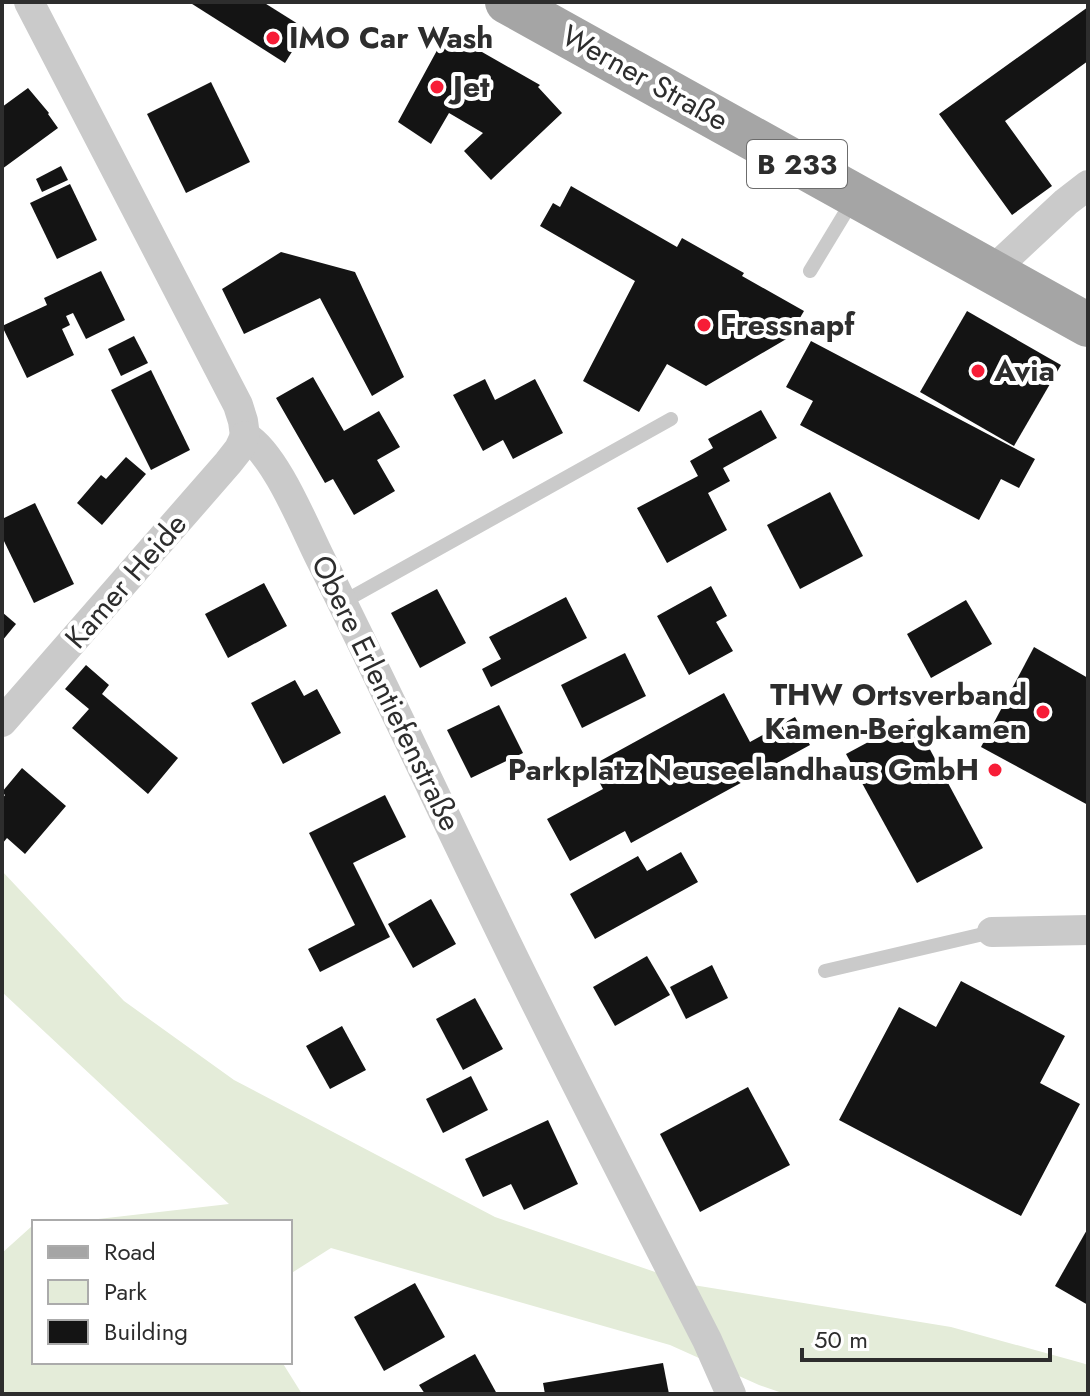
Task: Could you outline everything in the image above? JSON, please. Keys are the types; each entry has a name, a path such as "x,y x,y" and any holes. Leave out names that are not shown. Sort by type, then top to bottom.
{"main road":[{"name":"Werner Straße","path":"507,2 1088,325"}],"street":[{"name":"Obere Erlentiefenstraße","path":"29,2 238,405 245,436 259,447 273,467 343,602 529,989 707,1340 731,1394"},
{"path":"992,271 1088,185"},
{"name":"Kamer Heide","path":"2,722 228,463 245,436"},
{"path":"992,932 1088,930"}],"lane":[{"path":"810,271 855,196"},
{"path":"343,602 671,419"},
{"path":"825,971 992,932"}],"green space":[{"path":"2,871 124,1001 234,1080 495,1217 693,1285 951,1327 1082,1363 1088,1365 1088,1394 785,1394 670,1345 331,1248 292,1273 292,1220 89,1220 229,1204 2,992"},
{"path":"32,1226 32,1364 283,1364 302,1394 2,1394 2,1253"}],"building":[{"name":"IMO Car Wash","path":"189,2 263,2 306,29 285,63"},
{"path":"1088,7 1088,61 1005,121 1052,186 1012,215 939,114"},
{"path":"447,32 540,85 538,87 562,113 491,180 464,151 483,133 449,113 431,144 398,122"},
{"path":"211,82 250,162 186,193 147,114"},
{"path":"28,88 58,128 2,169 2,107"},
{"path":"61,166 68,180 42,192 36,179"},
{"path":"70,184 97,240 57,259 30,203"},
{"name":"Fressnapf","path":"571,186 677,247 682,238 804,311 788,338 706,386 667,364 639,412 583,381 635,281 540,226 553,203 560,207"},
{"path":"281,252 355,272 404,377 372,396 320,298 244,334 222,289"},
{"path":"101,271 125,320 86,339 73,313 66,316 70,325 62,329 74,355 27,378 2,326 47,305 44,298"},
{"path":"967,311 1061,365 1014,446 920,392"},
{"path":"134,336 148,363 121,376 108,349"},
{"path":"811,341 1035,459 1019,488 1001,479 979,520 800,425 813,401 786,387"},
{"path":"151,370 190,450 151,470 111,390"},
{"path":"313,377 344,431 379,411 400,447 377,460 395,491 354,515 333,479 325,483 276,398"},
{"path":"485,379 495,400 535,379 563,433 513,459 503,440 483,451 453,395"},
{"path":"761,410 777,438 723,468 730,481 708,493 727,530 667,563 637,508 698,476 690,461 713,448 708,439"},
{"path":"126,457 146,474 102,525 77,503 101,475 106,479"},
{"path":"830,492 863,556 800,589 767,525"},
{"path":"35,503 74,584 34,603 2,537 2,519"},
{"path":"264,583 287,626 228,658 205,614"},
{"path":"711,586 727,616 716,622 733,651 689,675 657,616"},
{"path":"437,589 466,643 420,668 391,613"},
{"path":"566,597 587,638 491,687 482,669 501,659 489,637"},
{"path":"966,600 992,644 931,678 907,634"},
{"path":"2,612 16,624 2,641"},
{"name":"THW Ortsverband Kamen-Bergkamen","path":"1034,647 1088,678 1088,805 981,747"},
{"path":"625,653 646,696 582,728 561,685"},
{"path":"86,665 109,685 102,694 178,758 148,794 72,728 89,709 65,689"},
{"path":"295,680 304,696 317,689 341,733 283,764 251,703"},
{"path":"724,693 750,742 795,717 810,745 631,843 625,831 570,861 547,819 603,789 591,766"},
{"path":"499,705 523,753 471,778 447,730"},
{"path":"913,718 983,848 917,883 846,754"},
{"path":"22,768 66,806 25,854 7,838 2,844 2,799 5,795 2,792"},
{"path":"385,795 406,837 353,863 390,937 320,972 308,949 355,925 309,833"},
{"path":"681,852 698,882 595,939 570,894 638,856 647,871"},
{"path":"431,899 456,944 413,968 388,924"},
{"path":"647,956 670,995 615,1026 593,987"},
{"path":"712,965 728,998 686,1019 670,987"},
{"path":"961,981 1065,1036 1040,1083 1080,1104 1021,1216 839,1120 899,1007 936,1027"},
{"path":"475,998 503,1049 463,1070 436,1019"},
{"path":"342,1026 366,1070 330,1089 306,1046"},
{"path":"471,1076 488,1110 443,1133 426,1099"},
{"path":"748,1087 790,1165 700,1212 660,1134"},
{"path":"548,1120 578,1184 524,1210 511,1184 483,1197 465,1159"},
{"path":"1088,1228 1088,1305 1055,1286"},
{"path":"415,1283 445,1337 384,1371 354,1317"},
{"path":"475,1354 497,1394 425,1394 419,1385"},
{"path":"663,1363 669,1394 545,1394 543,1383"}],"place":[{"name":"IMO Car Wash","path":"273,38"},
{"name":"Jet","path":"437,87"},
{"name":"Fressnapf","path":"704,325"},
{"name":"Avia","path":"978,371"},
{"name":"THW Ortsverband Kamen-Bergkamen","path":"1043,712"},
{"name":"Parkplatz Neuseelandhaus GmbH","path":"995,770"}]}
